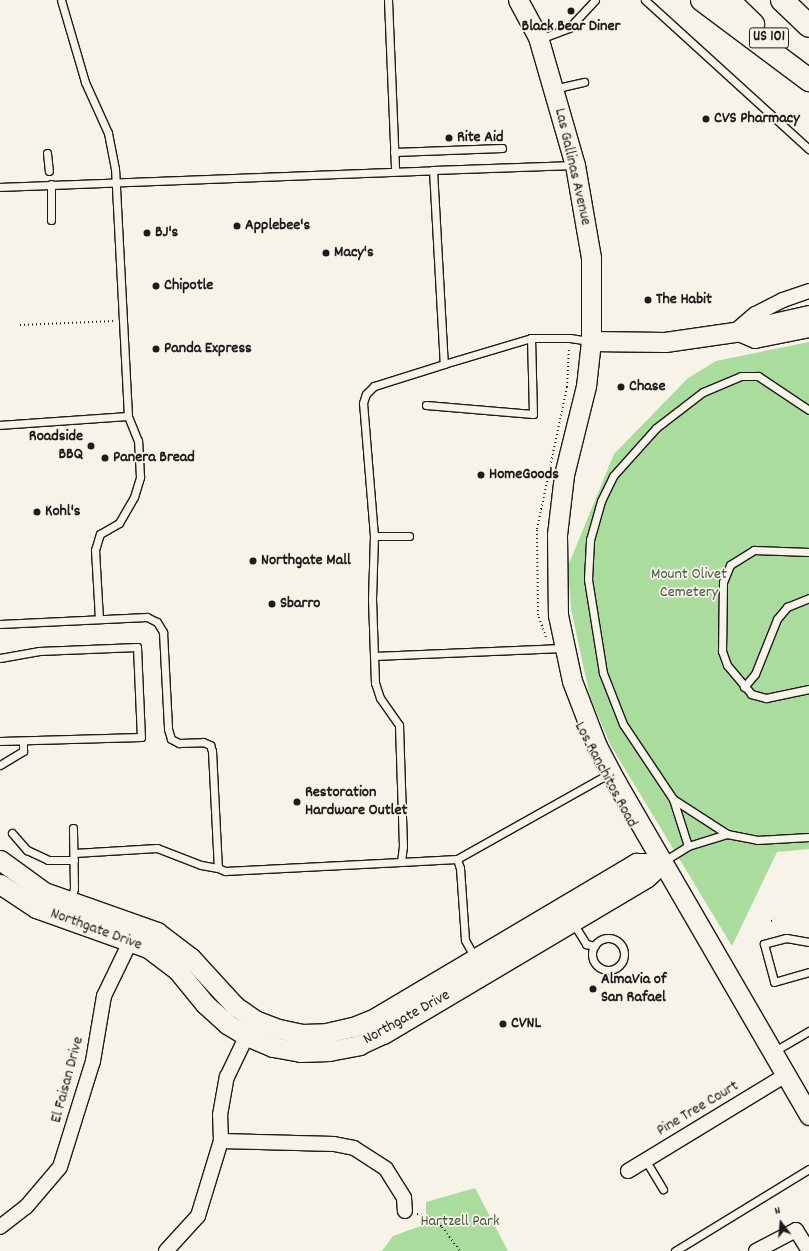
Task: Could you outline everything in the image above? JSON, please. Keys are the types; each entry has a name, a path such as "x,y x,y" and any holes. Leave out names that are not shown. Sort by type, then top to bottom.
{"highway":[{"path":"702,0 809,80"},
{"name":"US 101","path":"728,0 809,77"},
{"name":"US 101","path":"782,0 809,26"}],"main road":[{"name":"Las Gallinas Avenue","path":"518,0 530,17 539,39 575,165 591,258 591,342"},
{"path":"591,342 665,342 734,332 809,315"},
{"name":"Los Ranchitos Road","path":"591,342 580,415 562,492 556,581 559,649 574,717 603,777 641,841 662,863"},
{"name":"Los Ranchitos Road","path":"559,649 597,746 662,863 809,1115"},
{"name":"Northgate Drive","path":"0,860 67,911"},
{"name":"Northgate Drive","path":"0,884 36,908 67,911 135,933 178,971 214,1012 251,1028 273,1047 301,1052 329,1051 359,1045 383,1034 480,966 636,863 662,863"},
{"name":"Northgate Drive","path":"480,966 572,922 647,877 662,863"}],"street":[{"path":"809,291 783,300 755,314 734,332 755,341 809,330"},
{"name":"El Faisan Drive","path":"0,1227 26,1207 60,1167 93,1061 104,996 135,933"},
{"path":"166,1251 198,1216 221,1141 222,1096 229,1071 251,1028"},
{"name":"Pine Tree Court","path":"628,1171 786,1076"},
{"path":"221,1141 334,1144 354,1148 386,1169 404,1198 405,1211"},
{"path":"756,1251 796,1230 809,1251"}],"lane":[{"path":"61,0 85,82 108,133 116,182 128,416 138,441 140,477 134,497 119,524 100,534 95,550 99,619"},
{"path":"388,0 395,170"},
{"path":"539,39 569,28 595,0"},
{"path":"645,0 809,149"},
{"path":"553,89 584,82"},
{"path":"394,152 502,148"},
{"path":"46,153 49,171"},
{"path":"0,187 395,170 575,165"},
{"path":"433,170 444,364"},
{"path":"51,184 51,220"},
{"path":"401,862 403,846 399,725 380,698 376,683 372,599 374,536 363,404 366,394 374,386 531,338 570,338 591,342"},
{"path":"426,405 533,414 531,338"},
{"path":"688,846 673,799 623,724 603,673 588,579 590,540 600,501 613,476 656,428 703,392 741,376 758,376 809,410"},
{"path":"0,425 128,416"},
{"path":"374,536 409,536"},
{"path":"809,552 754,550 730,565 723,582 722,651 726,665 751,694 766,698 809,689"},
{"path":"744,687 755,674 777,619 787,607 809,598"},
{"path":"0,624 147,617 157,622 163,632 168,729 171,739 179,743 204,742 210,745 212,751 218,868"},
{"path":"0,658 39,651 137,647 141,737 0,741"},
{"path":"374,656 559,649"},
{"path":"0,765 23,751 23,741"},
{"path":"12,833 27,850 48,860 157,848 201,865 218,868 224,871 457,859 603,777"},
{"path":"673,799 727,834 757,840 809,838"},
{"path":"67,911 74,888 73,828"},
{"name":"Northgate Drive","path":"662,863 688,846 727,834"},
{"path":"457,859 460,868 465,940 480,966"},
{"path":"572,922 586,944 595,946"},
{"path":"809,942 786,938 764,944 774,982 809,972"},
{"path":"602,940 617,941 623,950 620,965 610,970 600,968 593,960 595,946 602,940"},
{"path":"772,1052 809,1031"},
{"path":"646,1161 663,1189"},
{"path":"675,1251 809,1169"}],"path":[{"path":"20,325 124,321"},
{"path":"771,921 775,919"},
{"path":"405,1211 431,1218 442,1227 460,1251"}],"green space":[{"name":"Mount Olivet Cemetery","path":"809,342 809,849 777,852 732,946 611,746 590,697 571,609 568,566 614,454 688,378 716,361"},
{"name":"Hartzell Park","path":"475,1188 508,1251 382,1251 393,1236 426,1224 426,1202"}],"place":[{"name":"Black Bear Diner","path":"571,11"},
{"name":"CVS Pharmacy","path":"706,119"},
{"name":"Rite Aid","path":"449,138"},
{"name":"Applebee's","path":"237,226"},
{"name":"BJ's","path":"147,233"},
{"name":"Macy's","path":"326,253"},
{"name":"Chipotle","path":"156,286"},
{"name":"The Habit","path":"648,300"},
{"name":"Panda Express","path":"156,349"},
{"name":"Chase","path":"621,387"},
{"name":"Roadside BBQ","path":"91,446"},
{"name":"Panera Bread","path":"105,458"},
{"name":"HomeGoods","path":"481,475"},
{"name":"Kohl's","path":"37,512"},
{"name":"Northgate Mall","path":"253,561"},
{"name":"Sbarro","path":"272,604"},
{"name":"Restoration Hardware Outlet","path":"297,802"},
{"name":"AlmaVia of San Rafael","path":"593,989"},
{"name":"CVNL","path":"503,1024"}]}
